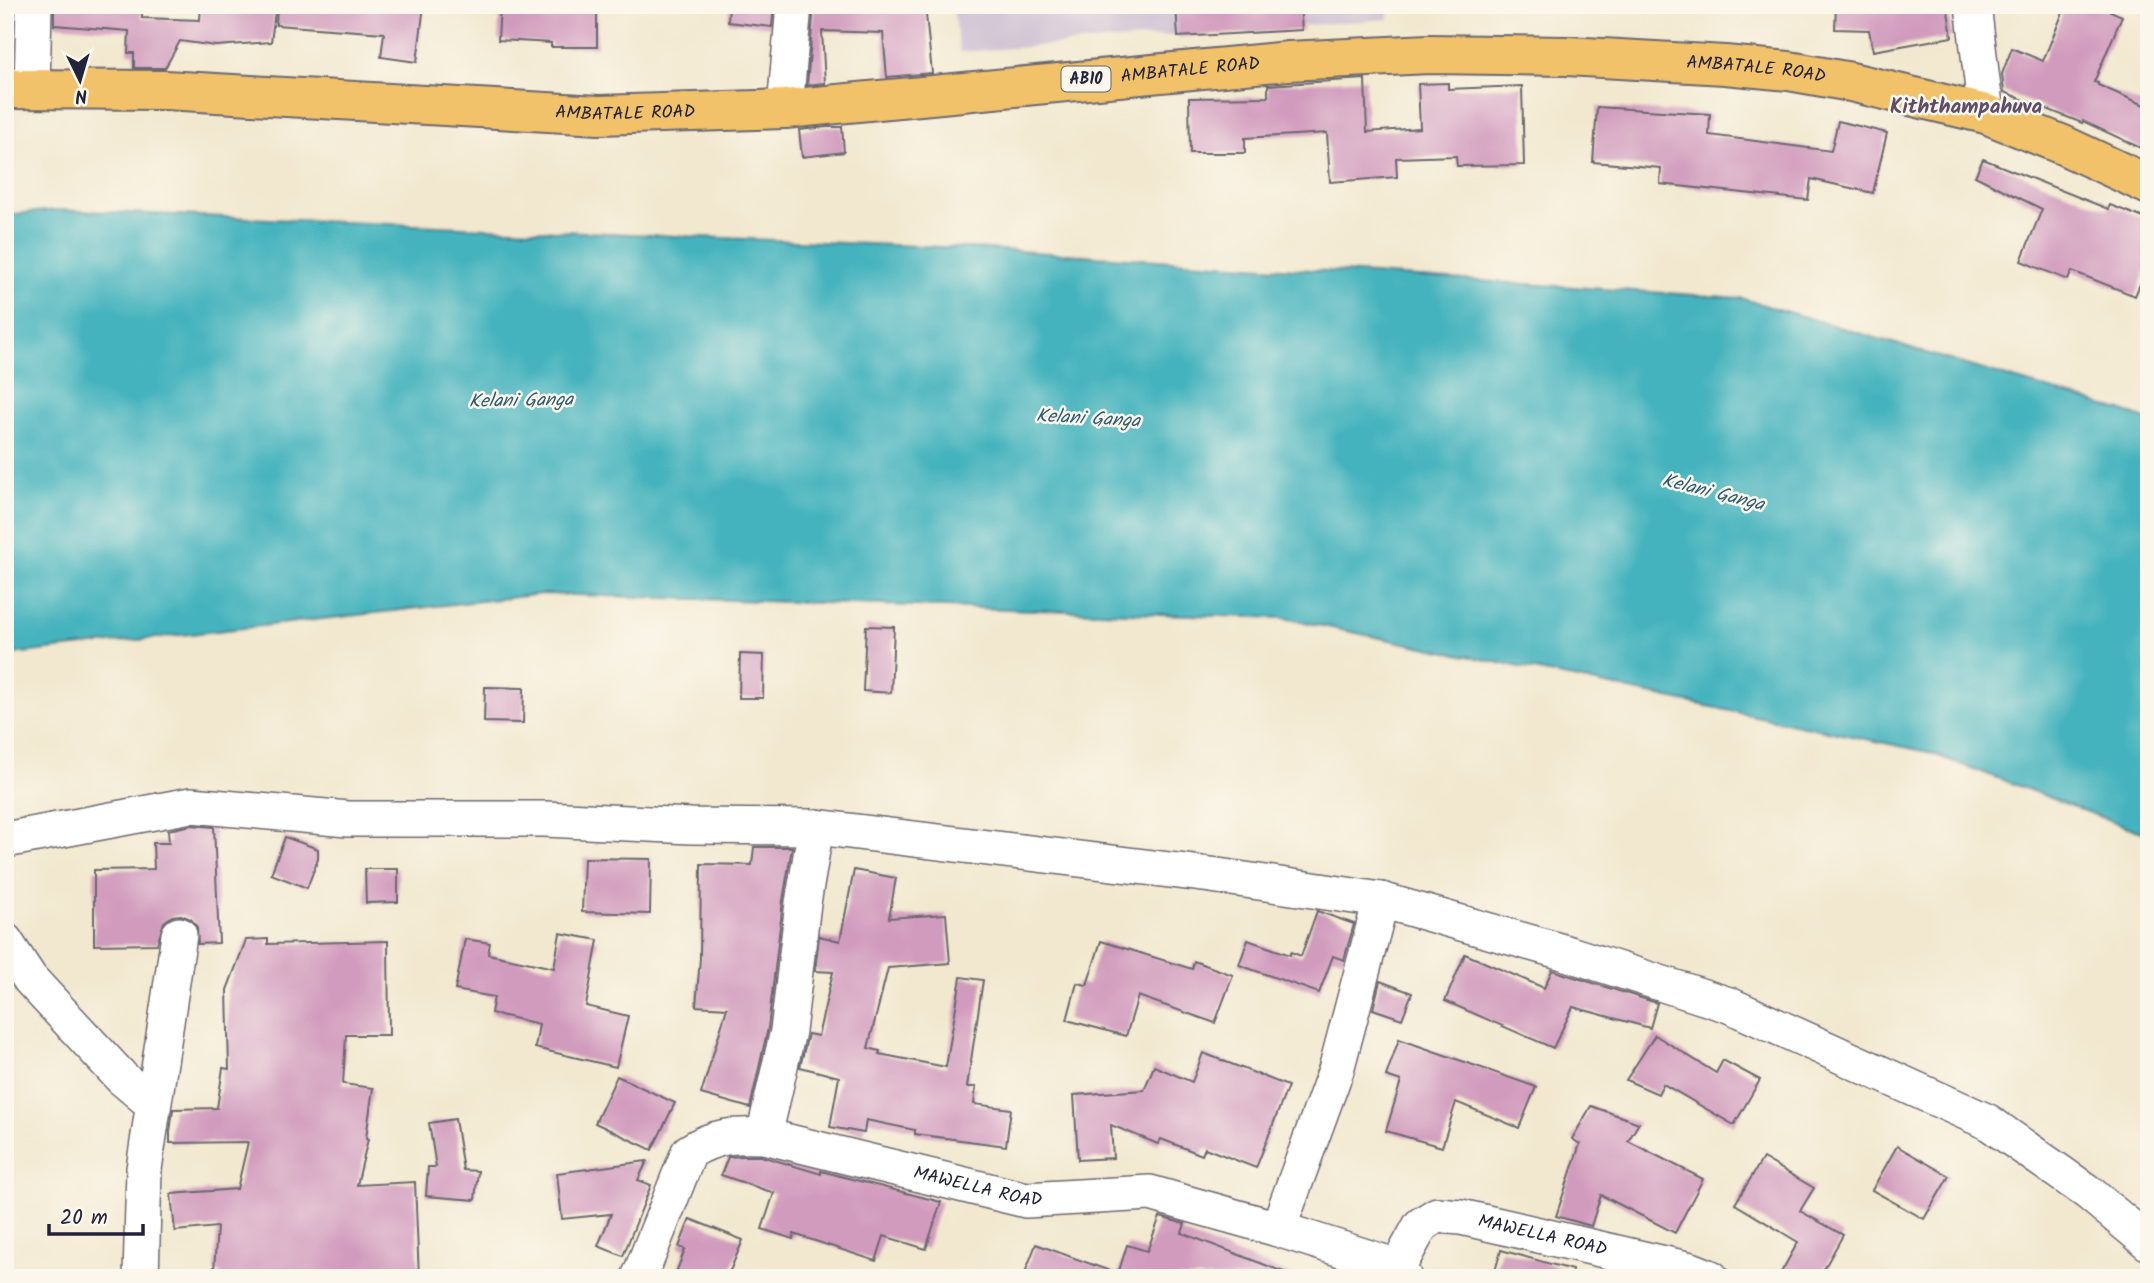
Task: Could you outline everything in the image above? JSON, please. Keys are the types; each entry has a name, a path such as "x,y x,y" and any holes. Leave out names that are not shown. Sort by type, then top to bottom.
{"main road":[{"name":"AMBATALE ROAD","path":"19,89 165,90 599,115 785,109 1262,63 1429,54 1567,55 1789,71 1851,82 1986,114 2063,145 2149,185"}],"street":[{"path":"19,89 34,5"},
{"path":"785,109 794,5"},
{"path":"1973,5 1986,114"},
{"path":"5,840 191,805 348,819 545,819 691,826 816,827 1210,875 1381,900 1563,952 1729,1005 1754,1016 1988,1122 2089,1193 2149,1243"},
{"path":"764,1136 788,1031 803,903 816,827"},
{"path":"1278,1229 1336,1070 1381,900"},
{"path":"141,1278 144,1170 179,935"},
{"path":"5,941 30,979 122,1078 153,1104"},
{"name":"MAWELLA ROAD","path":"639,1278 690,1152 704,1143 728,1135 764,1136 1027,1200 1150,1193 1278,1229 1401,1272 1420,1225 1437,1215 1461,1217 1690,1270 1711,1278"}],"shaded area":[{"path":"952,5 1388,5 1388,19 960,52"}],"water":[{"name":"Kelani Ganga","path":"57,210 989,249 1741,298 2135,415 2149,422 2149,835 1928,752 1284,618 543,594 5,655 5,215"}],"building":[{"path":"54,5 142,5 142,18 200,20 201,5 276,5 271,42 216,46 180,41 165,68 134,68 134,53 128,53 129,31 54,25"},
{"path":"277,5 424,5 417,62 381,57 384,33 276,25"},
{"path":"500,5 597,5 597,47 551,47 551,43 498,40"},
{"path":"729,5 774,5 772,27 728,22"},
{"path":"814,5 925,5 932,73 887,77 883,33 822,31 825,83 807,85"},
{"path":"1176,5 1300,5 1302,30 1178,37"},
{"path":"1836,5 1947,5 1952,37 1873,51 1869,30 1835,29"},
{"path":"2066,5 2097,5 2122,16 2094,82 2149,107 2149,152 2083,121 2082,123 2004,92 2002,74 2012,48 2043,61"},
{"path":"1365,79 1367,132 1420,128 1418,84 1448,83 1448,89 1522,86 1524,165 1457,166 1456,156 1396,158 1397,177 1330,182 1327,133 1245,138 1245,153 1190,153 1189,98 1268,97 1268,85"},
{"path":"1597,107 1710,114 1709,135 1831,151 1838,121 1887,133 1873,193 1811,179 1808,200 1660,184 1661,168 1593,162"},
{"path":"842,127 844,152 802,157 799,130"},
{"path":"1983,159 2108,209 2110,205 2149,220 2149,263 2135,296 2072,271 2068,280 2021,261 2042,209 1975,176"},
{"path":"866,626 894,627 891,693 863,691"},
{"path":"740,654 764,655 763,698 739,698"},
{"path":"485,687 524,688 523,723 484,722"},
{"path":"192,825 214,827 219,943 198,944 197,927 191,919 181,915 172,916 164,922 157,944 94,945 94,870 154,869 153,843 169,843 168,830"},
{"path":"285,837 318,849 318,859 307,888 271,874"},
{"path":"754,847 792,847 768,1028 750,1108 701,1094 727,1008 696,1006 700,958 701,864 752,865"},
{"path":"584,858 651,859 650,914 582,912"},
{"path":"365,869 398,869 398,902 366,903"},
{"path":"854,870 896,878 889,918 946,914 950,963 888,968 868,1048 880,1051 879,1054 946,1067 961,977 983,980 967,1087 976,1087 974,1104 1011,1109 1006,1146 915,1134 915,1130 866,1120 864,1133 830,1127 839,1077 800,1067 808,1034 818,1036 833,972 815,971 819,936 840,941"},
{"path":"1317,911 1354,924 1344,960 1333,956 1319,993 1239,965 1248,940 1290,955 1291,952 1301,956"},
{"path":"560,933 598,940 586,1006 628,1016 616,1067 535,1048 539,1024 491,1013 494,997 455,990 465,939 490,943 488,954 554,968"},
{"path":"268,939 268,944 388,941 389,1035 346,1035 343,1084 373,1088 368,1139 357,1185 415,1182 419,1278 219,1278 220,1272 214,1271 217,1227 175,1231 171,1194 237,1189 248,1142 170,1143 170,1132 173,1109 217,1108 223,1068 229,1069 227,990 246,940"},
{"path":"1101,941 1192,969 1194,961 1233,975 1215,1023 1138,996 1126,1036 1067,1020 1077,983 1087,985"},
{"path":"1465,954 1544,988 1552,970 1657,1003 1650,1028 1573,1007 1553,1048 1445,1001"},
{"path":"1380,981 1412,993 1402,1019 1373,1009"},
{"path":"1655,1035 1716,1073 1723,1060 1760,1080 1734,1125 1663,1084 1658,1094 1626,1080"},
{"path":"1399,1039 1536,1087 1519,1128 1456,1102 1442,1147 1386,1131 1401,1081 1386,1076"},
{"path":"1203,1053 1288,1086 1256,1168 1205,1148 1202,1155 1161,1139 1158,1144 1111,1125 1113,1158 1078,1160 1074,1095 1144,1090 1154,1066 1192,1082"},
{"path":"617,1076 675,1103 652,1150 595,1123"},
{"path":"1591,1106 1639,1123 1628,1141 1703,1179 1675,1233 1601,1195 1591,1226 1556,1216 1580,1144 1572,1139"},
{"path":"455,1119 463,1170 478,1171 475,1200 426,1196 428,1167 436,1167 429,1123"},
{"path":"1897,1146 1949,1176 1924,1219 1872,1190"},
{"path":"761,1156 821,1174 821,1171 941,1202 926,1249 884,1236 876,1261 794,1234 793,1239 762,1229 774,1193 721,1175 728,1157"},
{"path":"1763,1158 1814,1188 1800,1211 1843,1235 1819,1278 1778,1278 1798,1242 1735,1204"},
{"path":"647,1161 638,1180 651,1185 623,1256 598,1246 611,1214 562,1219 557,1173"},
{"path":"1160,1217 1185,1224 1182,1233 1294,1278 1023,1278 1036,1244 1118,1274 1127,1245 1147,1251"},
{"path":"690,1219 743,1240 727,1278 674,1278 685,1249 679,1247"},
{"path":"1501,1250 1572,1270 1571,1278 1493,1278"}],"district":[{"name":"Kiththampahuva","path":"1966,107"}]}
